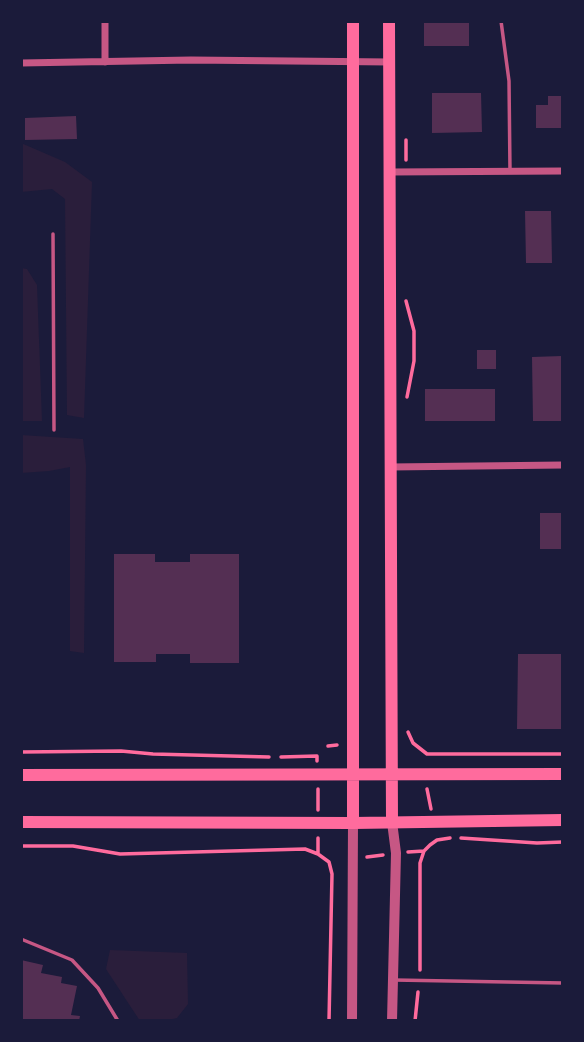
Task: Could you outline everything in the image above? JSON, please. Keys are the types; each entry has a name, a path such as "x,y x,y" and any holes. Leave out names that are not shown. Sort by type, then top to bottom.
{"main road":[{"path":"353,21 353,823"},
{"path":"389,21 392,822"},
{"path":"21,775 563,774"},
{"path":"21,822 353,823 563,820"}],"street":[{"path":"105,21 105,62"},
{"path":"21,63 390,62"},
{"path":"390,172 563,171"},
{"path":"390,467 563,465"},
{"path":"392,822 396,853 392,1021"},
{"path":"352,1021 353,823"}],"lane":[{"path":"501,21 509,81 510,171"},
{"path":"53,234 54,430"},
{"path":"21,939 72,960 98,988 118,1021"},
{"path":"392,980 563,983"}],"path":[{"path":"437,840 420,749 427,754 563,754"},
{"path":"21,752 121,751 196,756 317,756 318,854"},
{"path":"415,1021 419,980 420,863 424,851 437,840 453,838 563,842"},
{"path":"21,846 73,846 120,854 306,849 318,854 329,862 332,874 329,1021"},
{"path":"329,862 424,851"}],"shaded area":[{"path":"21,143 65,162 92,182 84,418 67,415 65,199 52,189 21,192"},
{"path":"21,268 27,269 37,285 42,421 21,421"},
{"path":"21,435 83,439 86,465 84,653 70,651 70,467 21,473"},
{"path":"110,950 187,953 188,1004 177,1018 140,1021 106,969"}],"building":[{"path":"424,21 469,21 469,46 424,46"},
{"path":"432,93 481,93 482,132 432,133"},
{"path":"548,96 563,96 563,128 536,128 536,105 548,105"},
{"path":"76,116 77,139 25,140 25,118"},
{"path":"525,211 551,211 552,263 526,263"},
{"path":"477,350 496,350 496,369 477,369"},
{"path":"562,356 563,421 533,421 532,357"},
{"path":"425,389 495,389 495,421 425,421"},
{"path":"540,513 563,513 563,549 540,549"},
{"path":"114,554 155,554 155,562 190,562 190,554 239,554 239,663 190,663 190,654 156,654 156,662 114,662"},
{"path":"518,654 563,654 563,729 517,729"},
{"path":"21,960 43,965 41,973 62,977 61,983 77,986 71,1015 80,1016 79,1021 21,1021"}]}
